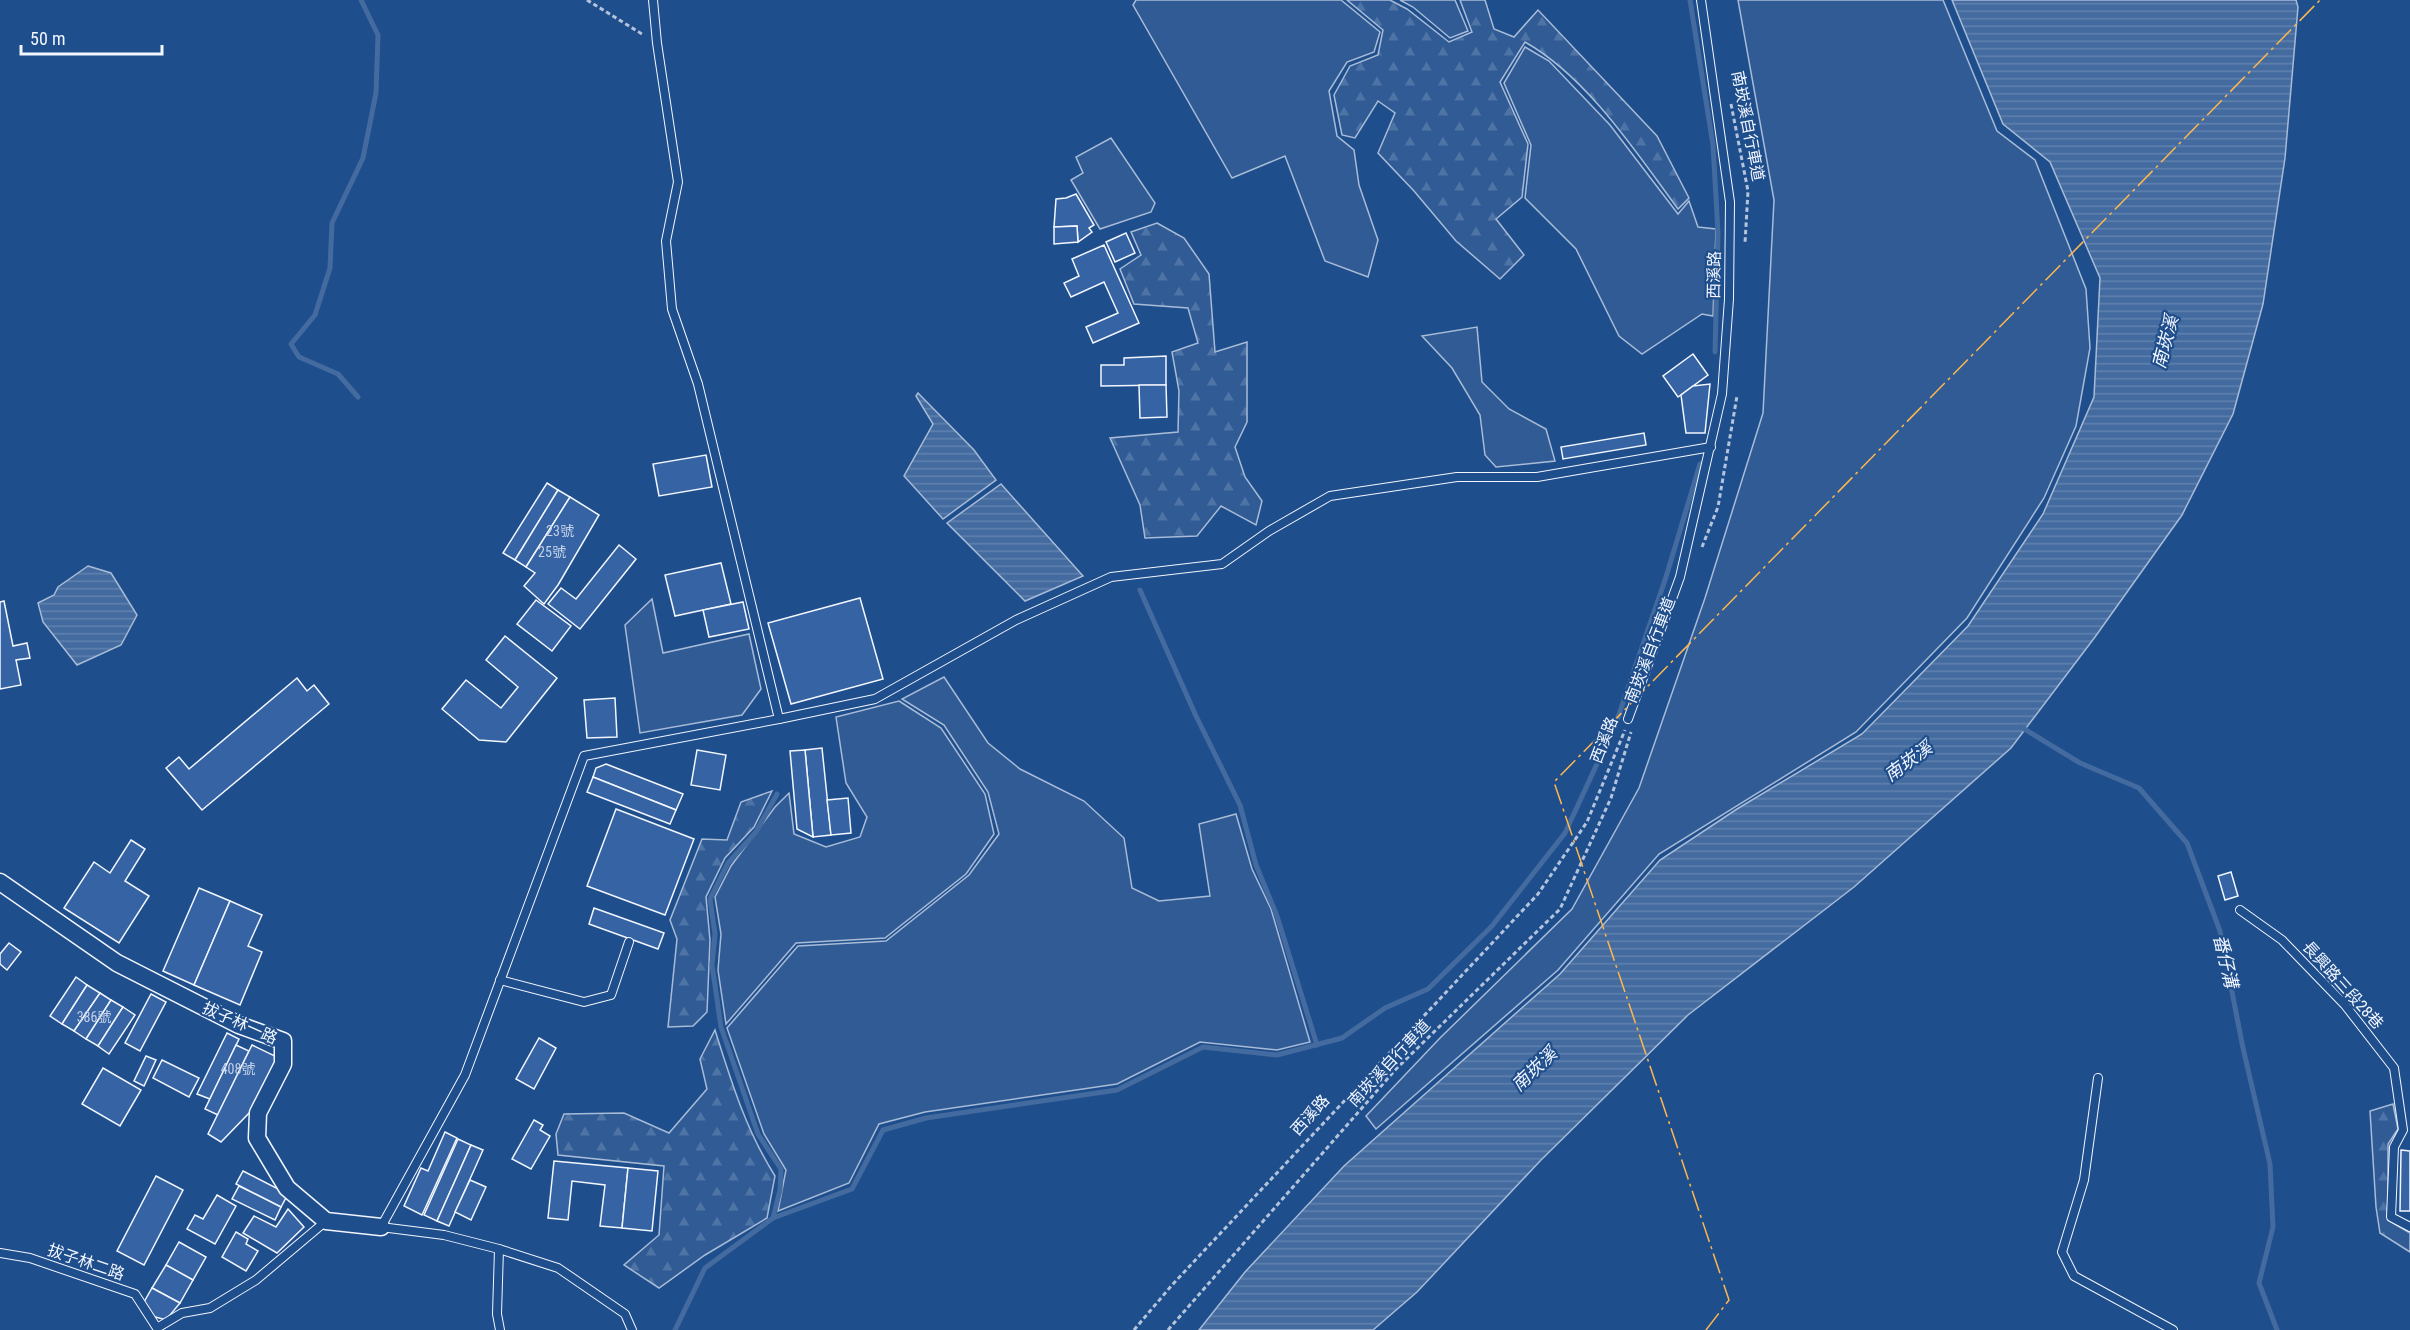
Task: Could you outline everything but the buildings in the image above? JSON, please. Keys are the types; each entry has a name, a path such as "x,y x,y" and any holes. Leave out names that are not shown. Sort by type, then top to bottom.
{"street":[{"name":"拔子林一路","path":"0,882 117,963 239,1025 283,1041 283,1064 258,1113 257,1138 286,1188 326,1221"},
{"path":"326,1221 381,1227"}],"lane":[{"path":"653,0 657,43 678,182 666,241 672,309 698,384 780,718"},
{"name":"西溪路","path":"1631,720 1680,577 1722,394 1729,300 1730,202 1701,0"},
{"path":"632,1330 625,1314 558,1268 499,1249 444,1235 381,1227 465,1075 584,756 875,699 1016,620 1111,577 1222,564 1269,531 1330,496 1457,477 1537,477 1711,447"},
{"name":"長興路三段28巷","path":"2240,910 2282,940 2345,1005 2394,1068 2403,1130 2394,1147 2391,1217 2410,1227"},
{"path":"500,980 584,1002 611,995 629,942"},
{"path":"2098,1077 2084,1180 2062,1252 2074,1276 2173,1330"},
{"name":"拔子林二路","path":"0,1253 30,1257 135,1294 157,1329 182,1312 210,1308 256,1280 326,1221"},
{"path":"499,1249 498,1314 500,1330"}],"path":[{"path":"587,0 657,43"},
{"name":"南崁溪自行車道","path":"1731,101 1748,191 1744,248"},
{"path":"1701,550 1718,507 1736,408 1737,385"},
{"name":"南崁溪自行車道","path":"1168,1330 1396,1069 1560,909 1611,798 1631,720"},
{"name":"西溪路","path":"1134,1330 1172,1285 1538,894 1587,822 1631,720"}],"shaded area":[{"path":"1136,0 1341,0 1380,32 1374,52 1347,62 1329,91 1337,136 1354,150 1359,185 1378,240 1368,277 1325,261 1285,156 1232,178 1133,5"},
{"path":"1400,0 1455,0 1468,31 1450,38 1413,7"},
{"path":"1738,0 1943,0 1997,131 2035,160 2086,289 2090,348 2076,426 2044,498 1967,618 1856,732 1659,854 1558,970 1376,1129 1366,1116 1440,1038 1572,909 1639,788 1705,598 1763,413 1774,200"},
{"path":"1525,47 1549,61 1610,125 1678,214 1689,201 1698,227 1716,229 1713,316 1702,314 1642,354 1619,336 1576,249 1525,198 1531,145 1504,83"},
{"path":"1111,138 1155,203 1151,212 1100,229 1071,180 1083,173 1076,157"},
{"path":"1477,327 1482,382 1509,409 1546,429 1555,461 1496,467 1485,455 1480,415 1452,368 1422,336"},
{"path":"652,599 663,653 749,634 761,689 742,715 640,733 625,625"},
{"path":"944,677 988,743 1020,769 1084,801 1124,838 1132,888 1159,901 1210,896 1199,824 1236,814 1252,869 1271,909 1310,1042 1277,1050 1200,1042 1117,1084 925,1112 879,1124 849,1183 778,1211 786,1170 764,1134 727,1028 798,946 886,941 969,875 999,834 988,792 944,725 902,699"},
{"path":"899,701 941,728 985,794 994,834 966,874 885,938 796,943 726,1024 718,970 721,934 715,897 731,866 775,807 789,793 794,834 826,847 860,837 867,817 846,783 836,717"}],"green space":[{"path":"1347,0 1390,0 1407,9 1449,42 1472,32 1460,0 1485,0 1494,29 1514,37 1538,10 1657,136 1689,198 1678,209 1590,95 1548,57 1525,42 1500,82 1528,144 1522,197 1496,219 1524,255 1500,279 1456,241 1378,153 1395,113 1378,101 1355,138 1342,135 1334,95 1350,66 1378,55 1383,30"},
{"path":"1157,223 1184,238 1209,274 1215,352 1247,342 1247,422 1235,447 1245,477 1262,501 1256,525 1221,506 1197,536 1145,538 1140,505 1110,438 1178,432 1179,391 1172,352 1198,343 1188,308 1134,304 1120,269 1141,255 1131,232"},
{"path":"772,791 754,827 725,858 706,897 710,940 707,1012 693,1026 668,1027 677,939 670,920 702,839 727,840 741,802"},
{"path":"715,1030 747,1123 775,1176 767,1218 705,1255 659,1288 624,1265 659,1235 664,1166 558,1155 556,1134 564,1114 624,1113 669,1133 707,1089 700,1059"},
{"path":"2393,1104 2398,1129 2388,1144 2388,1220 2410,1233 2410,1252 2380,1233 2376,1207 2370,1111"}],"water":[{"name":"南崁溪","path":"1952,0 2296,0 2298,7 2285,158 2263,304 2233,414 2182,515 2095,637 2011,748 1854,887 1688,1015 1541,1160 1417,1292 1373,1330 1199,1330 1245,1272 1344,1166 1560,974 1660,860 1737,809 1862,734 1968,626 2043,514 2094,397 2100,278 2050,162 2003,124"},
{"path":"918,393 974,450 996,480 943,519 904,476 933,424 916,396"},
{"path":"1001,484 1083,576 1025,601 947,523"},
{"path":"88,566 111,573 137,615 121,645 77,665 43,622 38,603 54,595 58,587"}],"waterway":[{"path":"358,397 338,374 299,357 291,344 315,315 330,268 332,223 363,158 376,93 378,35 361,0"},
{"path":"1690,0 1713,145 1718,233 1715,352"},
{"path":"675,1330 705,1268 773,1218 852,1189 883,1130 926,1118 1117,1090 1203,1047 1277,1055 1342,1038 1385,1008 1428,989 1492,926 1565,833 1616,723 1666,577 1700,464"},
{"path":"1140,590 1196,716 1240,805 1256,865 1277,916 1317,1045"},
{"name":"番仔溝","path":"2021,727 2080,763 2139,788 2187,843 2220,931 2243,1048 2270,1164 2273,1227 2259,1283 2277,1330"},
{"path":"773,1218 780,1190 781,1169 758,1134 721,1027 712,965 715,934 710,899 728,863 756,832 777,794"}],"power":[{"path":"1706,1330 1729,1300 1554,782 2320,0"}]}
